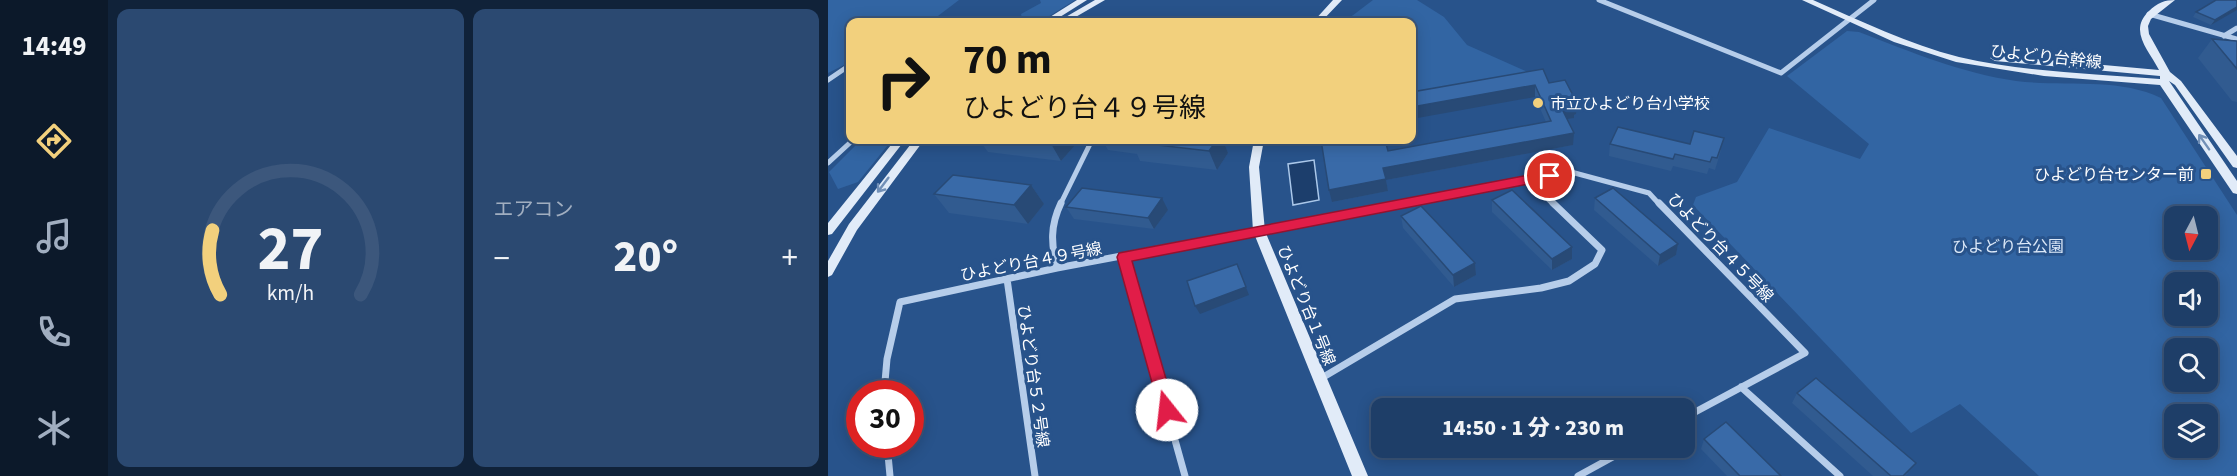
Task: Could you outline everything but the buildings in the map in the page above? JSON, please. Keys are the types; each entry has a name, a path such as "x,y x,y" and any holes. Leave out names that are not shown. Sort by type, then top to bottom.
{"street":[{"path":"1053,18 1083,0"},
{"path":"1068,18 1101,0"},
{"path":"1321,18 1338,0"},
{"path":"1599,0 1781,73 1854,18 1874,0"},
{"name":"ひよどり台幹線","path":"1806,0 1854,18 1928,51 1976,63 2014,70 2165,78 2178,83 2237,164"},
{"name":"ひよどり台幹線","path":"1824,0 1854,18"},
{"path":"2171,0 2149,14 2144,24 2143,36 2165,78 2237,190"},
{"path":"2149,14 2237,39"},
{"path":"2224,36 2237,28"},
{"path":"828,80 846,68"},
{"path":"828,163 849,144"},
{"path":"828,231 897,144"},
{"path":"828,272 853,227 916,144"},
{"path":"1057,268 1051,244 1053,219 1090,144"},
{"name":"ひよどり台１号線","path":"1258,144 1254,167 1258,231 1360,476"},
{"name":"ひよどり台４５号線","path":"1258,231 1571,172 1649,193 1805,352 1695,412"},
{"path":"1320,379 1455,299 1541,288 1569,281 1595,264 1602,250 1528,180"},
{"name":"ひよどり台４９号線","path":"885,380 887,359 900,302 1057,268 1258,231"},
{"path":"1124,257 1185,476"},
{"name":"ひよどり台５２号線","path":"1007,279 1035,476"},
{"path":"1741,387 1840,476"},
{"path":"888,458 890,476"},
{"path":"1578,476 1611,458"}],"green space":[{"path":"828,0 959,0 935,18 846,18 846,64 828,73"},
{"path":"1040,0 1075,0 1046,18 1022,18 1021,14 1041,3"},
{"path":"1373,0 1417,0 1444,17 1467,45 1539,77 1416,96 1416,18 1349,18"},
{"name":"ひよどり台公園","path":"1847,31 1859,32 1936,61 1976,73 2034,83 2127,87 2161,98 2237,215 2237,476 2039,476 1960,404 1911,433 1693,205 1696,197 1737,182 1769,128 1860,159 1869,144 1787,76"},
{"path":"857,144 889,144 858,182 838,189 829,172"}],"shaded area":[{"path":"1314,160 1319,200 1293,205 1288,164"}],"place":[{"name":"市立ひよどり台小学校","path":"1538,103"},
{"name":"ひよどり台センター前","path":"2206,174"}],"route":[{"path":"1167,410 1124,257 1550,176"}]}
